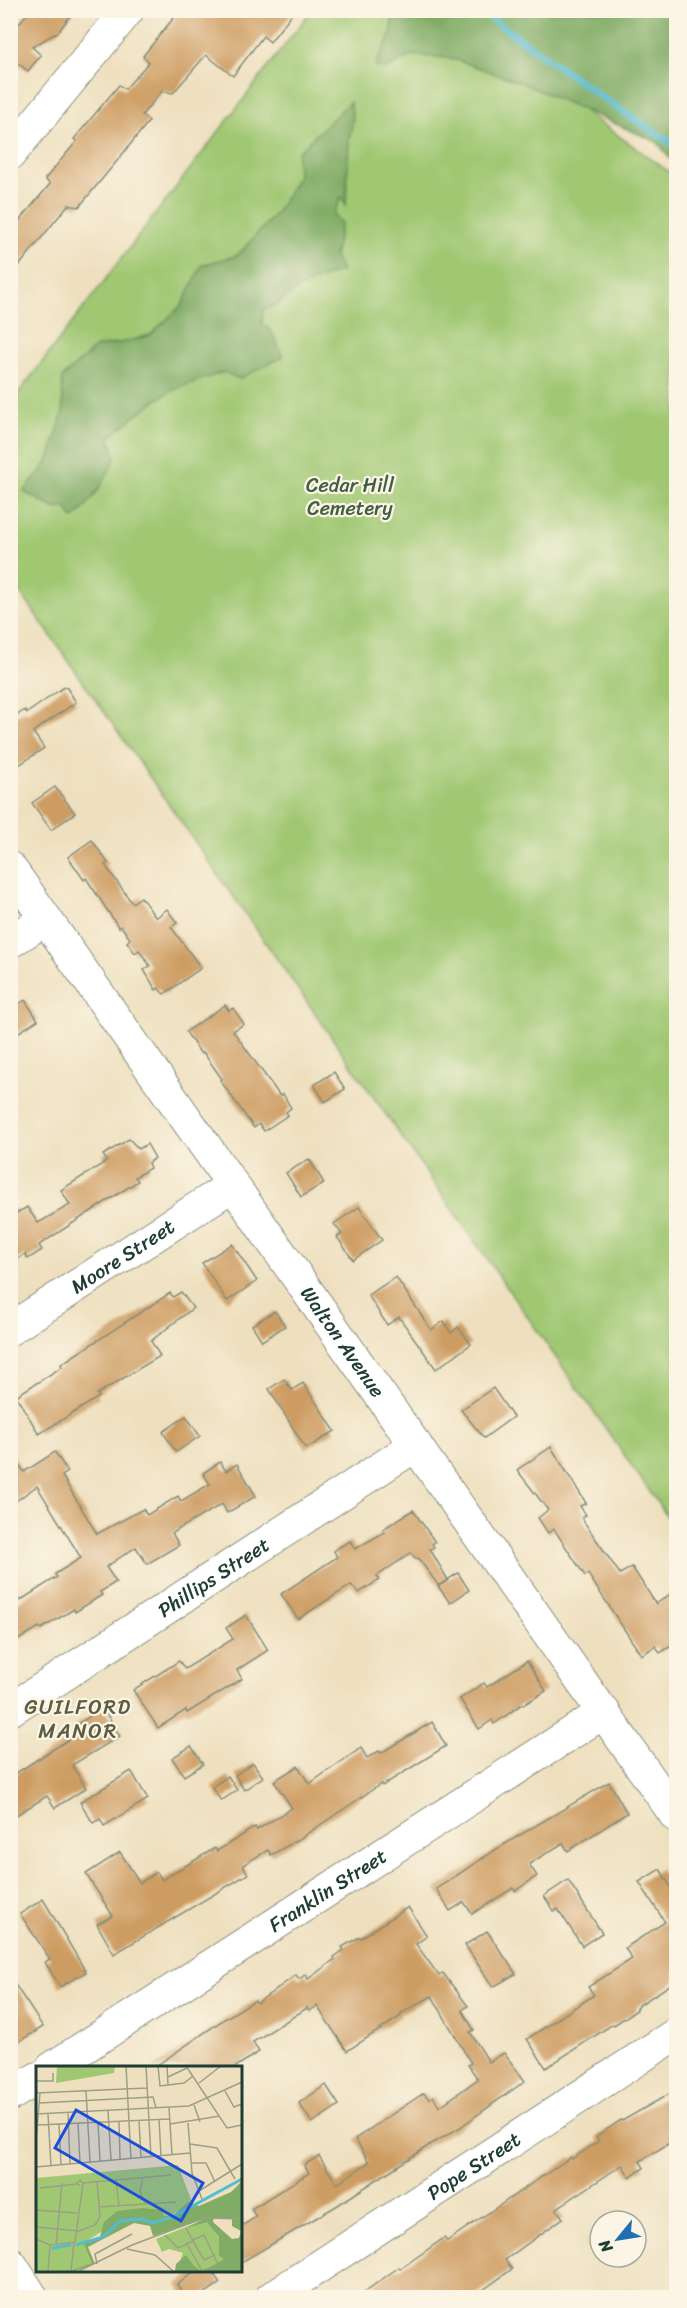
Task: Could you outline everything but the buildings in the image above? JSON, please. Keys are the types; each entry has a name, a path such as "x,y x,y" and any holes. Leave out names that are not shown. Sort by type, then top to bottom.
{"main road":[{"path":"10,2264 32,2298"}],"street":[{"path":"10,154 128,10"},
{"name":"Walton Avenue","path":"10,868 676,1816"},
{"path":"10,942 46,919"},
{"name":"Moore Street","path":"10,1329 233,1185"},
{"name":"Phillips Street","path":"10,1710 416,1445"},
{"name":"Franklin Street","path":"55,2066 604,1713"},
{"name":"Pope Street","path":"272,2298 676,2034"},
{"path":"10,2095 36,2079"}],"green space":[{"name":"Cedar Hill Cemetery","path":"311,11 445,11 676,177 676,1529 11,579 10,404"},
{"path":"392,11 676,11 676,166 657,142 522,83 451,58 411,55 387,69 375,66 392,32"},
{"path":"350,102 353,119 349,140 346,205 341,197 333,215 341,223 334,257 342,271 306,284 279,303 263,309 262,325 271,330 283,357 239,379 224,372 187,384 143,409 109,438 116,457 98,490 73,519 66,507 56,509 24,492 49,460 63,413 62,378 96,347 150,335 182,305 202,265 238,255 276,213 298,176 297,153"}],"waterway":[{"path":"479,10 613,105 676,146"}],"district":[{"name":"GUILFORD MANOR","path":"78,1719"}]}
